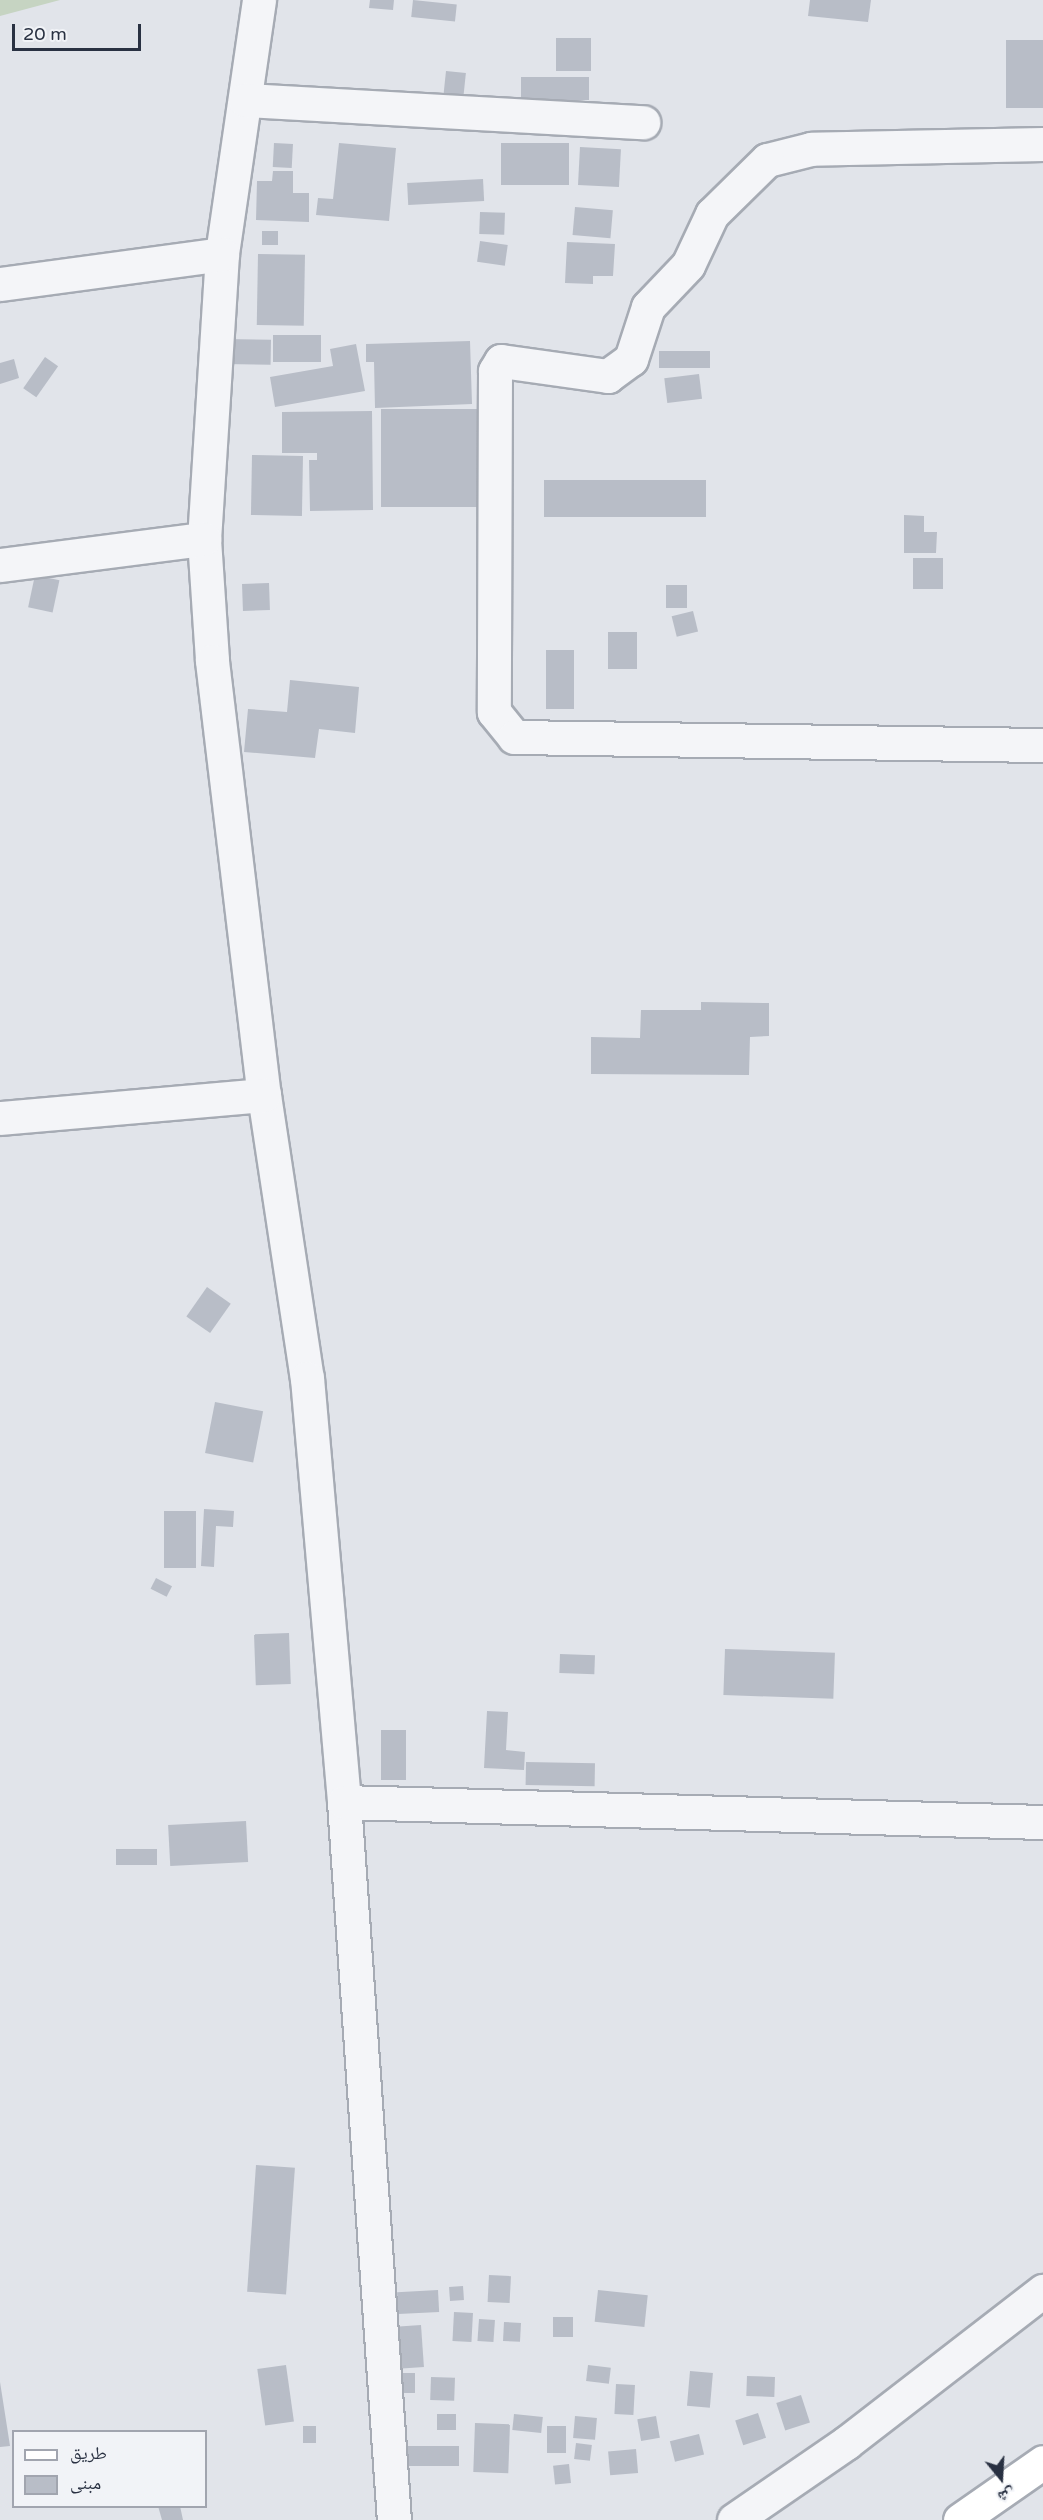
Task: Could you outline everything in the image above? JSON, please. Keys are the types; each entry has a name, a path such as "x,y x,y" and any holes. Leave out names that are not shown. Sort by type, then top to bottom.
{"main road":[{"path":"960,2520 1043,2462"}],"street":[{"path":"260,0 222,254 204,539 212,661 264,1095 307,1378 344,1802 394,2520"},
{"path":"245,100 643,122"},
{"path":"1043,144 811,149 766,160 712,214 688,266 648,307 631,359 608,376 501,361 495,371 494,677 494,712 500,727 514,737 1043,745"},
{"path":"0,284 222,254"},
{"path":"0,565 204,539"},
{"path":"0,1118 264,1095"},
{"path":"344,1802 1043,1822"},
{"path":"734,2520 846,2443 1043,2291"}],"green space":[{"path":"0,0 60,0 0,16"}],"building":[{"path":"370,0 394,0 393,10 369,8"},
{"path":"413,0 457,5 455,22 411,17"},
{"path":"810,0 871,0 868,22 808,16"},
{"path":"556,38 591,38 591,71 556,71"},
{"path":"1006,40 1043,40 1043,108 1006,108"},
{"path":"446,71 466,73 463,99 443,97"},
{"path":"521,77 589,77 589,100 521,100"},
{"path":"274,143 293,144 292,168 273,167"},
{"path":"339,143 396,148 389,221 316,215 318,198 333,199"},
{"path":"501,143 569,143 569,185 501,185"},
{"path":"580,147 621,149 619,187 578,185"},
{"path":"273,171 293,171 293,193 309,193 309,222 256,220 257,181 272,181"},
{"path":"483,179 484,201 408,205 407,183"},
{"path":"575,207 613,210 610,238 573,235"},
{"path":"480,212 505,213 504,235 479,234"},
{"path":"262,231 278,231 278,245 262,245"},
{"path":"480,241 508,245 505,266 477,262"},
{"path":"567,242 615,244 613,276 593,276 593,284 565,283"},
{"path":"258,254 305,255 304,326 257,325"},
{"path":"273,335 321,335 321,362 273,362"},
{"path":"224,339 271,340 271,365 224,364"},
{"path":"470,341 472,404 375,408 374,362 366,362 366,344"},
{"path":"356,344 365,391 275,407 270,377 333,366 330,349"},
{"path":"659,351 710,351 710,368 659,368"},
{"path":"45,357 58,366 36,397 23,388"},
{"path":"14,359 19,378 0,384 0,363"},
{"path":"699,374 702,399 667,403 664,378"},
{"path":"381,409 478,409 478,507 381,507"},
{"path":"372,411 373,510 310,511 309,460 317,460 317,453 282,453 282,412"},
{"path":"252,455 303,456 302,516 251,515"},
{"path":"544,480 706,480 706,517 544,517"},
{"path":"904,515 924,516 924,532 937,532 936,553 904,553"},
{"path":"913,558 943,558 943,589 913,589"},
{"path":"35,575 59,580 53,612 28,607"},
{"path":"269,583 270,610 243,611 242,584"},
{"path":"666,585 687,585 687,608 666,608"},
{"path":"693,611 698,631 677,637 672,616"},
{"path":"608,632 637,632 637,669 608,669"},
{"path":"546,650 574,650 574,709 546,709"},
{"path":"290,680 359,687 355,733 319,729 315,758 244,752 248,709 287,712"},
{"path":"701,1002 769,1003 769,1036 750,1037 749,1075 591,1074 591,1037 640,1038 641,1010 701,1010"},
{"path":"207,1287 231,1304 210,1333 186,1316"},
{"path":"215,1402 263,1411 253,1462 205,1453"},
{"path":"204,1509 234,1511 233,1527 216,1526 214,1567 201,1566"},
{"path":"164,1511 196,1511 196,1568 164,1568"},
{"path":"156,1578 172,1586 167,1597 151,1589"},
{"path":"289,1633 291,1684 256,1685 254,1634"},
{"path":"725,1649 835,1653 833,1699 723,1695"},
{"path":"560,1654 595,1655 594,1674 559,1673"},
{"path":"487,1711 508,1712 506,1750 525,1752 524,1770 484,1768"},
{"path":"381,1730 406,1730 406,1780 381,1780"},
{"path":"526,1762 595,1763 595,1786 526,1785"},
{"path":"246,1821 248,1862 170,1866 168,1825"},
{"path":"116,1849 157,1849 157,1865 116,1865"},
{"path":"256,2165 295,2168 286,2294 247,2292"},
{"path":"489,2275 511,2276 510,2303 488,2302"},
{"path":"463,2286 464,2300 450,2301 449,2287"},
{"path":"438,2290 439,2312 398,2314 397,2292"},
{"path":"598,2290 648,2295 644,2327 595,2322"},
{"path":"454,2312 473,2313 471,2342 452,2341"},
{"path":"553,2317 573,2317 573,2337 553,2337"},
{"path":"479,2319 495,2320 493,2342 477,2341"},
{"path":"504,2322 521,2323 520,2342 503,2341"},
{"path":"421,2325 424,2367 391,2369 388,2327"},
{"path":"286,2365 294,2421 265,2425 257,2369"},
{"path":"588,2365 611,2368 609,2384 586,2381"},
{"path":"690,2371 713,2373 710,2408 687,2406"},
{"path":"392,2373 415,2373 415,2393 392,2393"},
{"path":"747,2376 775,2377 774,2397 746,2396"},
{"path":"431,2377 455,2378 454,2401 430,2400"},
{"path":"0,2382 10,2446 0,2447"},
{"path":"616,2384 635,2385 633,2415 614,2414"},
{"path":"801,2395 810,2423 785,2431 776,2403"},
{"path":"758,2413 766,2438 743,2445 735,2420"},
{"path":"437,2414 456,2414 456,2430 437,2430"},
{"path":"514,2414 543,2417 541,2433 512,2430"},
{"path":"575,2416 597,2418 595,2440 573,2438"},
{"path":"656,2416 660,2438 641,2441 637,2419"},
{"path":"475,2423 510,2424 508,2473 473,2472"},
{"path":"303,2426 316,2426 316,2443 303,2443"},
{"path":"547,2426 566,2426 566,2453 547,2453"},
{"path":"699,2434 704,2454 675,2462 670,2441"},
{"path":"576,2443 592,2445 590,2461 574,2459"},
{"path":"399,2446 459,2446 459,2466 399,2466"},
{"path":"636,2449 638,2473 610,2475 608,2451"},
{"path":"569,2464 571,2483 555,2485 553,2466"},
{"path":"159,2508 180,2508 183,2520 162,2520"}]}
